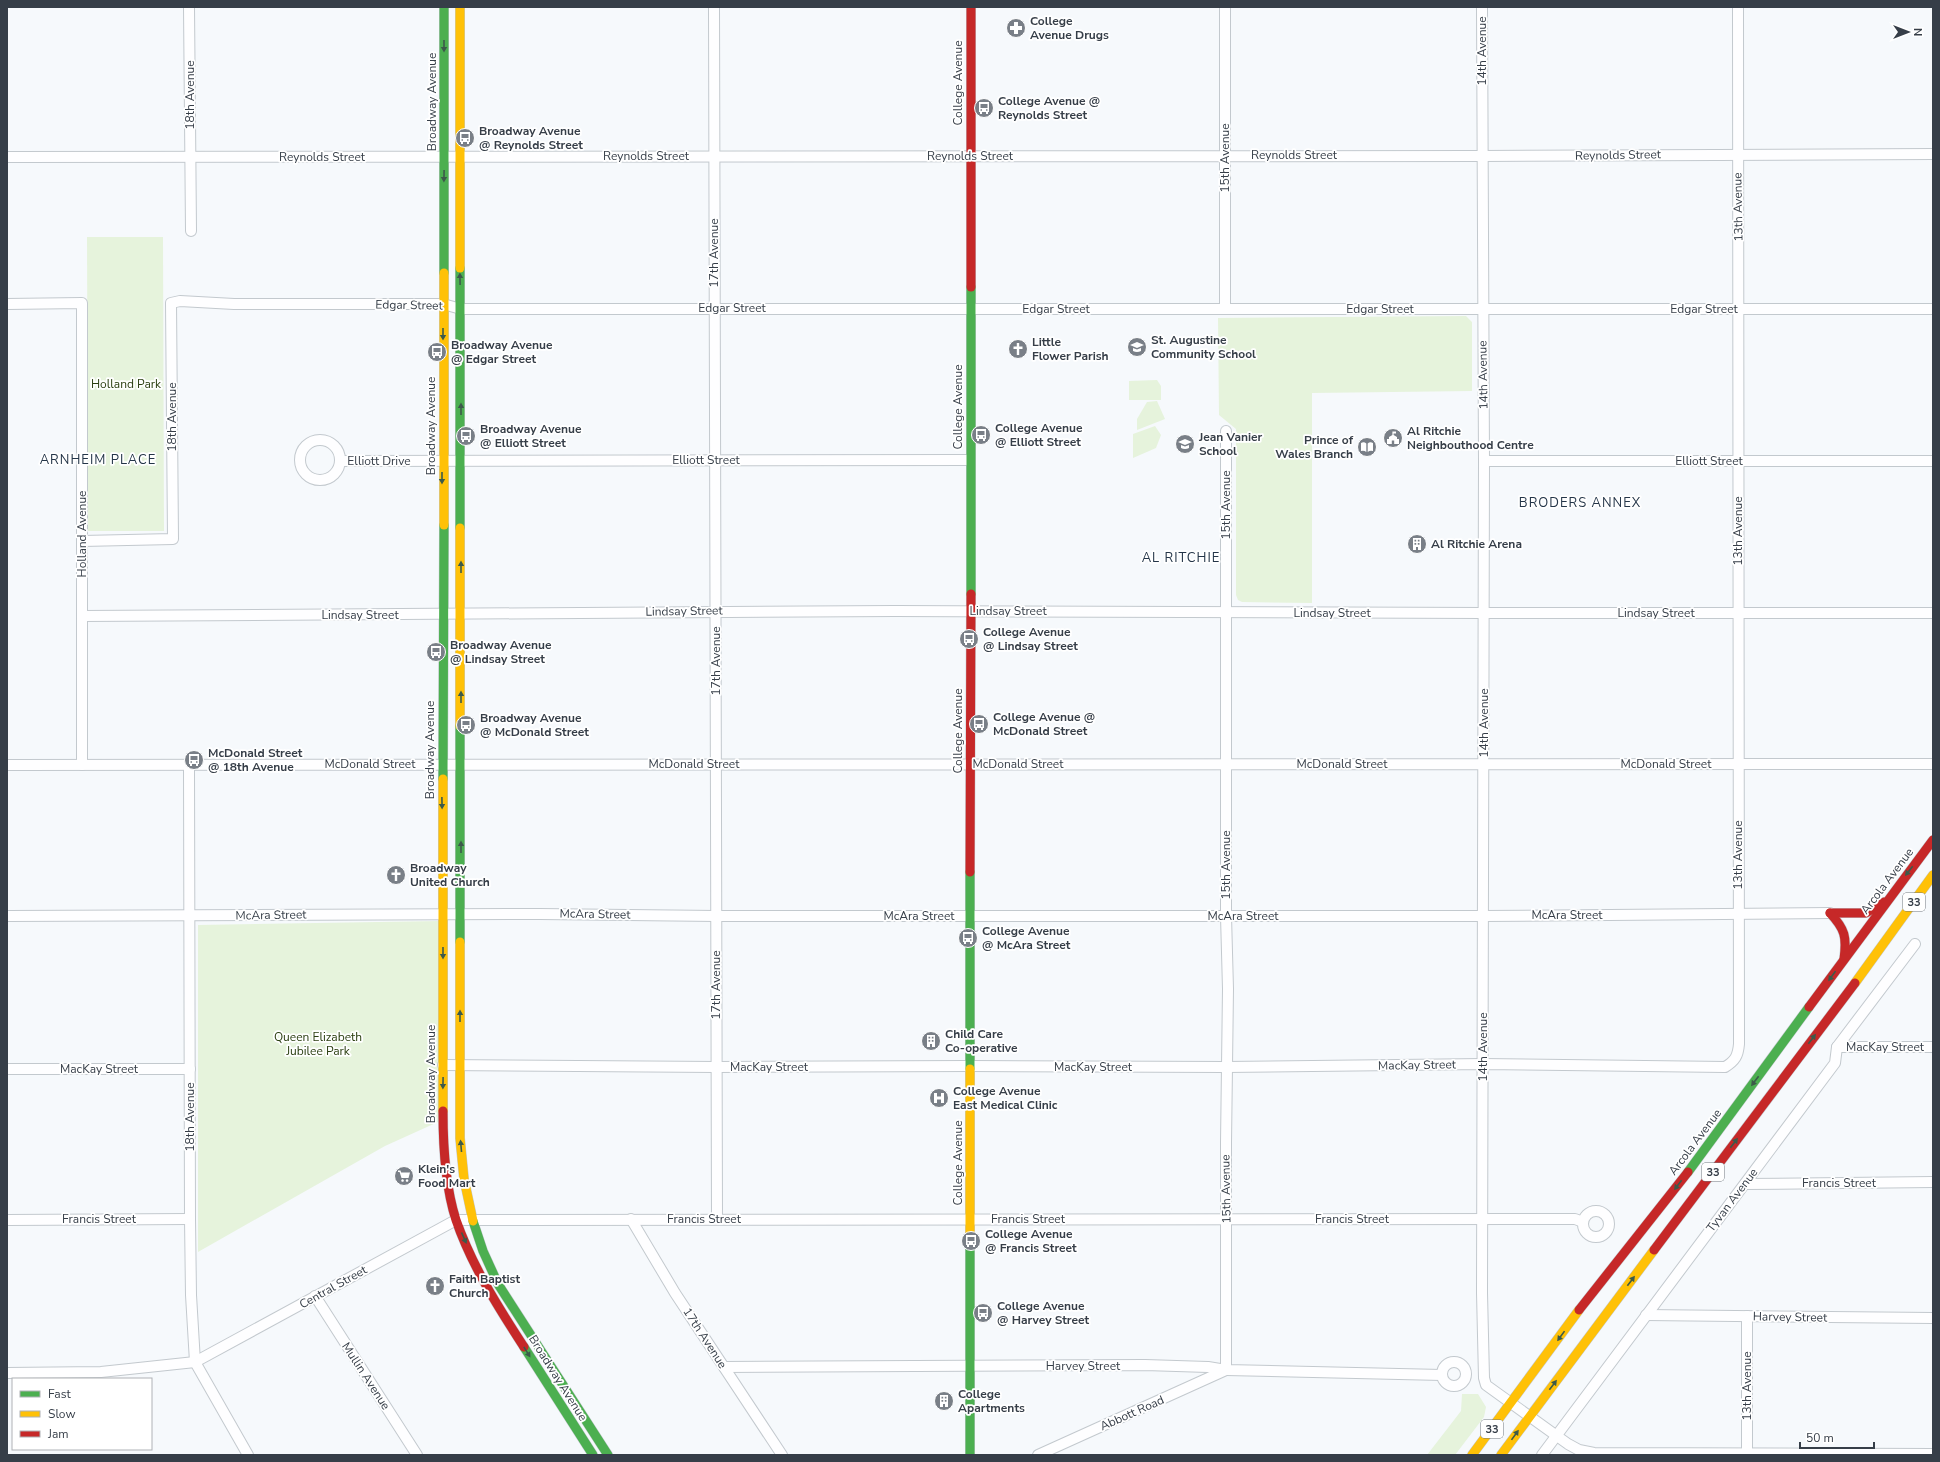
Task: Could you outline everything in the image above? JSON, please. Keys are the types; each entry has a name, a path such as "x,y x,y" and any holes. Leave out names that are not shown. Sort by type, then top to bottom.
{"street":[{"name":"18th Avenue","path":"189,7 190,231"},
{"name":"Broadway Avenue","path":"444,7 445,156 442,461 442,764 443,1124 446,1173 456,1220 485,1286 593,1455"},
{"name":"Broadway Avenue","path":"460,7 460,1138 464,1179 472,1219 483,1251 498,1284 608,1455"},
{"name":"17th Avenue","path":"714,7 717,1219"},
{"name":"College Avenue","path":"970,1455 971,7"},
{"name":"15th Avenue","path":"1225,7 1226,309"},
{"name":"14th Avenue","path":"1482,7 1482,309 1484,461 1483,1219 1484,1378 1486,1385 1579,1450 1594,1453 1933,1454"},
{"name":"13th Avenue","path":"1738,7 1738,1055"},
{"name":"Reynolds Street","path":"7,157 1482,156 1933,154"},
{"name":"18th Avenue","path":"82,541 173,539 171,303 180,301"},
{"name":"Edgar Street","path":"180,301 234,304 443,304 461,309 1933,309"},
{"name":"Holland Avenue","path":"7,304 82,304 82,765"},
{"name":"15th Avenue","path":"1226,431 1226,916 1228,989 1226,1067 1226,1370"},
{"name":"Elliott Street","path":"442,461 970,460"},
{"name":"Elliott Drive","path":"340,461 442,461"},
{"name":"Elliott Street","path":"1484,461 1933,461"},
{"name":"Lindsay Street","path":"82,616 715,611 1484,614 1933,613"},
{"name":"McDonald Street","path":"7,765 1933,764"},
{"name":"18th Avenue","path":"189,765 190,1219 191,1295 195,1362 248,1455"},
{"name":"Arcola Avenue","path":"1472,1455 1584,1304 1677,1187 1887,900 1933,840"},
{"name":"33","path":"1501,1455 1896,928 1933,875"},
{"path":"1896,928 1933,886"},
{"path":"1830,913 1866,912 1887,900"},
{"name":"McAra Street","path":"7,916 461,914 716,916 1483,916 1830,913"},
{"path":"1830,913 1844,928 1846,944 1844,960"},
{"name":"Tyvan Avenue","path":"1542,1455 1835,1063 1837,1047 1915,944"},
{"name":"MacKay Street","path":"1837,1047 1933,1047"},
{"name":"MacKay Street","path":"443,1065 716,1067 1226,1067 1483,1064 1725,1067 1732,1063 1738,1055"},
{"name":"MacKay Street","path":"7,1069 190,1069"},
{"name":"Francis Street","path":"1744,1184 1933,1182"},
{"name":"Francis Street","path":"7,1220 190,1219"},
{"name":"Francis Street","path":"472,1219 1575,1219 1583,1222"},
{"name":"Central Street","path":"195,1362 456,1220 472,1219"},
{"name":"17th Avenue","path":"631,1219 675,1293 782,1455"},
{"name":"Mullin Avenue","path":"315,1296 418,1455"},
{"name":"Harvey Street","path":"1646,1315 1933,1318"},
{"name":"13th Avenue","path":"1748,1316 1748,1454"},
{"path":"7,1373 101,1372 195,1362"},
{"name":"Harvey Street","path":"724,1367 1145,1365 1208,1367 1226,1370 1442,1375"},
{"name":"Abbott Road","path":"1038,1455 1226,1370"}],"green space":[{"name":"Holland Park","path":"87,237 163,237 164,531 88,531"},
{"path":"1466,316 1472,322 1472,391 1312,393 1312,603 1242,602 1238,600 1236,595 1236,429 1219,415 1218,318"},
{"path":"1157,380 1161,386 1161,400 1129,400 1129,381"},
{"path":"1157,401 1165,419 1137,430 1137,419 1147,402"},
{"path":"1155,426 1161,435 1156,448 1133,458 1133,434"},
{"name":"Queen Elizabeth Jubilee Park","path":"440,921 438,1122 385,1146 198,1252 198,925"},
{"path":"1462,1394 1478,1394 1486,1407 1484,1417 1455,1455 1427,1455 1461,1411"}],"traffic: fast":[{"path":"444,7 444,273"},
{"path":"460,268 460,528"},
{"path":"971,287 971,594"},
{"path":"443,779 444,525"},
{"path":"460,726 460,942"},
{"path":"970,872 970,1069"},
{"path":"1688,1172 1809,1007"},
{"path":"473,1221 483,1251 498,1284 608,1455"},
{"path":"970,1244 970,1455"},
{"path":"524,1347 593,1455"}],"traffic: slow":[{"path":"460,7 460,268"},
{"path":"444,273 444,525"},
{"path":"460,528 460,726"},
{"path":"443,779 443,1111"},
{"path":"1855,983 1933,875"},
{"path":"460,942 460,1138 464,1179 473,1221"},
{"path":"970,1069 970,1244"},
{"path":"1501,1455 1654,1250"},
{"path":"1472,1455 1579,1310"}],"traffic: jam":[{"path":"971,7 971,287"},
{"path":"970,872 971,594"},
{"path":"1809,1007 1933,840"},
{"path":"1830,913 1866,913 1884,902"},
{"path":"1830,913 1839,924 1844,934 1844,959"},
{"path":"1654,1250 1855,983"},
{"path":"443,1111 445,1166 449,1194 456,1220 462,1237 478,1270 495,1301 524,1347"},
{"path":"1579,1310 1688,1172"}],"place":[{"name":"College Avenue Drugs","path":"1016,28"},
{"name":"College Avenue @ Reynolds Street","path":"984,108"},
{"name":"Broadway Avenue @ Reynolds Street","path":"465,138"},
{"name":"St. Augustine Community School","path":"1137,347"},
{"name":"Little Flower Parish","path":"1018,349"},
{"name":"Broadway Avenue @ Edgar Street","path":"437,352"},
{"name":"College Avenue @ Elliott Street","path":"981,435"},
{"name":"Broadway Avenue @ Elliott Street","path":"466,436"},
{"name":"Al Ritchie Neighbouthood Centre","path":"1393,438"},
{"name":"Jean Vanier School","path":"1185,444"},
{"name":"Prince of Wales Branch","path":"1367,447"},
{"name":"Al Ritchie Arena","path":"1417,544"},
{"name":"College Avenue @ Lindsay Street","path":"969,639"},
{"name":"Broadway Avenue @ Lindsay Street","path":"436,652"},
{"name":"College Avenue @ McDonald Street","path":"979,724"},
{"name":"Broadway Avenue @ McDonald Street","path":"466,725"},
{"name":"McDonald Street @ 18th Avenue","path":"194,760"},
{"name":"Broadway United Church","path":"396,875"},
{"name":"College Avenue @ McAra Street","path":"968,938"},
{"name":"Child Care Co-operative","path":"931,1041"},
{"name":"College Avenue East Medical Clinic","path":"939,1098"},
{"name":"Klein's Food Mart","path":"404,1176"},
{"name":"College Avenue @ Francis Street","path":"971,1241"},
{"name":"Faith Baptist Church","path":"435,1286"},
{"name":"College Avenue @ Harvey Street","path":"983,1313"},
{"name":"College Apartments","path":"944,1401"}],"district":[{"name":"ARNHEIM PLACE","path":"98,459"},
{"name":"BRODERS ANNEX","path":"1580,502"},
{"name":"AL RITCHIE","path":"1181,557"}]}
